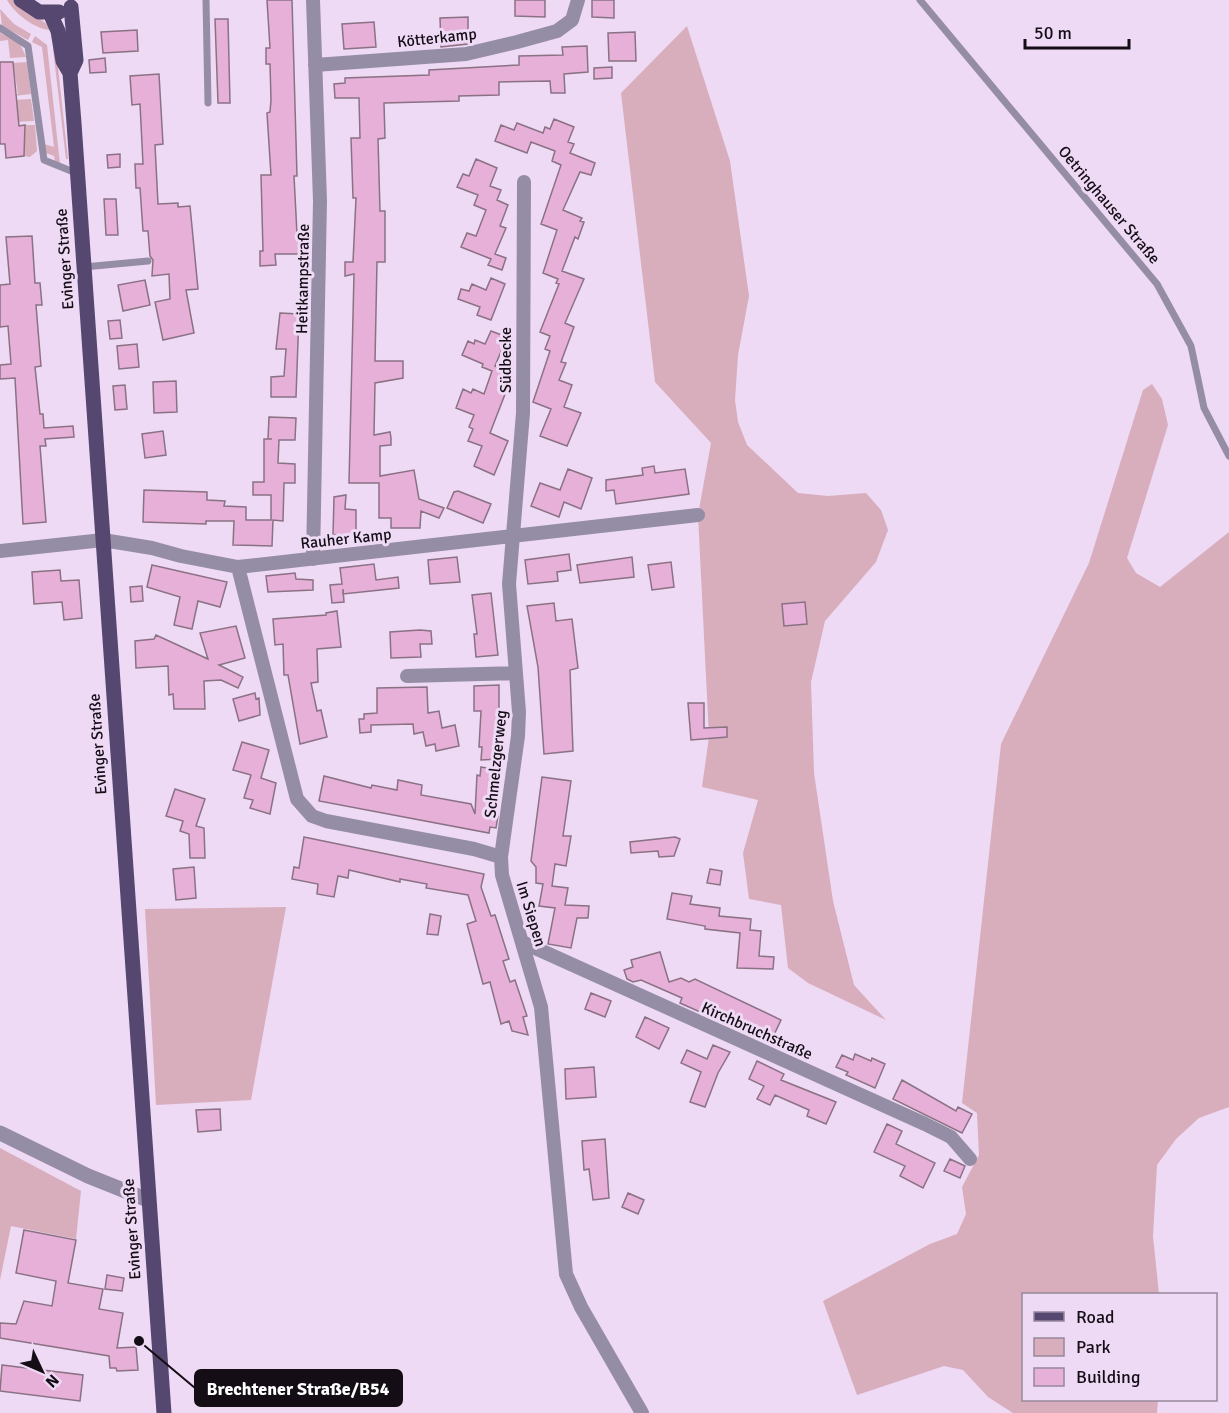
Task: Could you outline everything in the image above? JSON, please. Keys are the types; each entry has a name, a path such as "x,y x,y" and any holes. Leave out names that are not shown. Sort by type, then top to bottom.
{"main road":[{"path":"21,0 30,8 50,13 75,3"},
{"name":"Evinger Straße","path":"70,73 76,60 75,3"},
{"name":"Evinger Straße","path":"50,13 58,31 63,61 70,73 164,1413"}],"street":[{"name":"Heitkampstraße","path":"313,0 320,201 313,559"},
{"name":"Kötterkamp","path":"315,65 466,54 517,42 557,31 572,20 578,0"},
{"name":"Südbecke","path":"512,538 523,413 524,182"},
{"name":"Rauher Kamp","path":"0,551 103,540 238,567 512,538 698,515"},
{"name":"Schmelzgerweg","path":"501,857 518,736 509,584 512,538"},
{"path":"238,567 297,799 303,808 312,816 333,823 474,849 501,857"},
{"path":"407,676 516,673"},
{"name":"Im Siepen","path":"501,857 505,890 541,1007 566,1274 581,1307 642,1413"},
{"name":"Kirchbruchstraße","path":"522,942 926,1124 951,1137 970,1159"},
{"path":"0,1133 88,1176 148,1200"}],"lane":[{"path":"206,0 208,103"},
{"name":"Oetringhauser Straße","path":"920,0 1157,284 1191,346 1204,408 1229,456"},
{"path":"0,28 28,46 44,160 77,174"},
{"path":"83,267 148,261"}],"green space":[{"path":"7,0 13,0 22,9 44,21 51,30 26,20"},
{"path":"0,9 14,24 31,34 28,40 2,26"},
{"path":"687,26 730,161 749,296 738,355 735,400 738,422 747,445 798,493 828,496 866,493 881,510 888,530 876,562 825,621 811,682 814,773 833,901 854,985 886,1020 808,983 788,968 781,905 749,899 743,853 758,800 702,787 709,737 698,515 711,443 655,382 621,93"},
{"path":"0,33 20,44 26,57 10,58 8,40 0,41"},
{"path":"35,36 47,45 60,164 55,162 54,156 46,153 44,144 54,147 42,47 32,42"},
{"path":"53,49 56,49 68,159 66,159"},
{"path":"27,62 31,94 14,96 18,94 13,63"},
{"path":"31,99 34,121 12,122 19,121 14,100"},
{"path":"25,125 35,125 37,151 30,157 24,156"},
{"path":"1152,384 1162,399 1168,425 1127,558 1136,573 1160,587 1229,532 1229,1107 1199,1118 1176,1139 1157,1165 1153,1236 1159,1293 1022,1293 1022,1401 1158,1401 1157,1413 1013,1413 988,1397 963,1370 944,1366 857,1395 823,1301 930,1244 957,1234 966,1214 962,1187 979,1155 977,1113 962,1103 1001,744 1089,563 1143,390"},
{"path":"286,907 251,1100 156,1105 145,909"},
{"path":"0,1148 81,1191 76,1239 11,1226 0,1280"}],"building":[{"path":"267,0 292,0 297,176 294,176 297,234 302,234 303,254 275,254 276,265 260,266 260,251 263,251 261,175 271,175 267,113 270,112 271,100 270,64 266,64 266,48 270,48"},
{"path":"515,0 545,0 545,17 515,16"},
{"path":"592,0 614,0 614,18 592,17"},
{"path":"468,17 468,44 441,47 440,18"},
{"path":"215,19 228,19 230,103 218,103"},
{"path":"374,22 376,47 344,49 342,24"},
{"path":"137,30 138,51 103,53 101,32"},
{"path":"635,32 636,61 609,61 608,33"},
{"path":"587,46 588,72 564,74 565,93 551,93 550,81 499,82 499,95 459,96 459,101 384,103 385,138 378,139 380,211 385,211 385,262 377,262 375,361 403,361 403,378 375,383 374,435 390,432 391,438 391,445 380,446 380,476 414,470 419,499 444,508 439,518 421,511 420,528 391,528 391,518 379,518 379,483 349,483 354,274 345,276 345,262 353,262 356,198 353,198 351,138 360,138 359,98 335,98 334,84 345,83 345,78 429,75 429,70 519,65 519,56 563,55 562,47"},
{"path":"105,58 106,72 90,73 89,60"},
{"path":"0,62 13,62 19,126 25,125 24,156 6,158 5,144 0,144"},
{"path":"612,67 612,78 594,79 594,68"},
{"path":"159,74 163,144 155,145 158,204 178,203 178,207 190,206 198,289 186,290 194,333 163,340 155,302 170,299 169,274 152,276 153,260 150,256 148,231 143,231 140,188 136,188 135,164 143,164 140,104 132,105 130,76"},
{"path":"554,119 574,127 568,142 574,144 570,153 595,163 591,175 580,172 563,210 582,218 580,221 584,222 578,239 575,237 562,271 584,279 565,323 574,327 561,362 566,363 559,380 572,385 564,407 581,413 567,446 540,436 551,409 533,402 550,351 545,349 550,336 540,332 559,284 556,283 558,279 543,273 557,230 541,224 561,165 552,161 555,151 531,142 527,153 495,141 501,125 514,130 517,123 543,133 545,127 550,129"},
{"path":"120,154 120,167 108,168 107,155"},
{"path":"476,159 497,168 490,186 501,190 497,200 508,205 500,226 506,228 495,254 506,258 502,270 488,265 491,259 461,247 467,233 476,236 486,210 474,205 478,195 457,187 463,174 469,176"},
{"path":"104,199 116,199 118,235 106,235"},
{"path":"32,236 35,283 40,283 42,305 36,305 41,366 35,367 40,414 43,414 44,428 73,426 74,437 45,439 46,446 40,446 46,522 23,524 15,378 0,379 0,365 11,364 8,326 0,327 0,285 10,284 6,237"},
{"path":"491,278 505,284 491,320 477,315 480,307 458,299 461,289 469,291 472,284 486,290"},
{"path":"145,280 150,305 123,311 118,285"},
{"path":"280,313 299,314 296,397 271,397 271,377 284,376 286,349 276,349"},
{"path":"120,320 122,338 110,339 108,321"},
{"path":"491,331 507,337 495,366 508,371 505,388 507,389 490,433 508,441 494,475 474,466 482,446 468,441 473,429 469,427 474,415 456,408 463,389 471,393 473,389 484,394 492,371 482,367 483,364 462,355 468,341 474,344 475,340 485,344"},
{"path":"137,344 139,367 119,369 117,346"},
{"path":"176,381 177,412 154,413 153,382"},
{"path":"125,385 127,409 115,410 113,386"},
{"path":"269,417 296,418 295,440 279,440 278,463 295,464 295,483 284,483 283,521 273,520 272,546 233,545 234,521 206,521 206,524 143,522 144,490 207,492 207,500 225,501 224,506 246,507 246,520 271,520 271,495 253,495 253,482 264,482 264,439 268,439"},
{"path":"163,431 166,455 145,458 142,434"},
{"path":"654,466 655,473 685,469 689,494 616,504 614,490 606,491 606,480 643,475 642,468"},
{"path":"568,469 592,478 581,509 564,502 559,517 531,506 540,483 560,490"},
{"path":"458,491 491,504 483,523 447,508 454,492"},
{"path":"346,495 345,509 356,510 356,535 333,535 334,497"},
{"path":"569,554 571,570 557,572 558,581 528,584 525,560"},
{"path":"457,557 460,582 430,584 428,560"},
{"path":"632,557 634,577 580,583 577,565"},
{"path":"671,562 674,587 652,590 648,565"},
{"path":"374,564 376,580 398,577 399,588 343,594 344,602 332,603 330,585 342,584 340,568"},
{"path":"152,565 227,582 220,607 198,601 192,629 174,625 180,597 147,587"},
{"path":"60,570 61,581 79,580 82,618 64,620 62,602 34,604 32,572"},
{"path":"295,573 296,579 313,580 313,590 268,592 266,576"},
{"path":"142,586 143,601 131,602 130,587"},
{"path":"491,593 498,655 476,657 474,634 477,634 472,595"},
{"path":"805,602 807,624 784,626 782,604"},
{"path":"554,603 556,621 572,619 578,668 570,670 573,751 544,754 538,667 527,606"},
{"path":"337,611 341,647 317,649 318,682 311,683 317,711 321,710 327,737 300,744 288,675 284,675 283,644 275,645 273,619 326,615 326,613"},
{"path":"236,626 245,658 219,665 243,677 238,688 221,680 204,681 205,709 174,709 173,694 169,695 168,666 136,668 135,641 154,639 156,635 208,659 200,633"},
{"path":"431,631 432,644 420,644 421,657 391,658 390,632"},
{"path":"499,685 499,759 481,760 482,747 479,747 481,711 474,711 474,686"},
{"path":"427,687 428,713 439,711 442,728 455,725 459,746 436,751 435,744 426,746 423,732 414,734 413,724 371,725 371,732 360,733 359,719 364,719 364,714 377,713 377,688"},
{"path":"255,693 256,699 259,698 260,715 239,721 233,699"},
{"path":"688,703 704,703 704,728 727,727 727,737 691,740"},
{"path":"242,742 269,750 261,778 276,783 270,814 250,808 253,800 244,798 251,775 233,770"},
{"path":"481,767 498,770 497,779 500,779 493,816 498,816 496,828 490,827 489,833 319,801 324,776 371,788 372,785 397,790 398,780 422,785 421,795 471,804 475,814 477,775 480,776"},
{"path":"542,777 571,781 563,836 571,836 566,866 555,864 552,886 568,888 565,905 589,906 588,918 577,918 571,948 548,944 555,908 539,906 543,884 536,883 536,867 531,861"},
{"path":"175,789 205,799 196,826 204,828 205,858 190,858 189,834 180,831 183,821 166,816"},
{"path":"304,837 484,874 481,887 491,916 495,915 509,959 503,961 510,982 515,980 527,1016 523,1017 528,1035 512,1031 509,1021 501,1024 490,982 483,984 467,924 476,921 468,895 426,888 427,884 400,879 400,882 349,870 348,878 338,876 334,897 317,894 318,884 292,879 294,867 299,868"},
{"path":"675,837 680,839 674,856 659,857 658,851 631,853 630,842"},
{"path":"194,867 196,898 176,900 173,869"},
{"path":"710,869 722,871 720,885 707,883"},
{"path":"672,893 692,896 690,904 720,908 719,916 751,919 750,930 761,931 759,956 774,957 773,969 737,968 740,933 705,929 705,926 667,919"},
{"path":"430,914 441,916 438,935 427,934"},
{"path":"660,952 669,982 681,978 689,982 695,979 781,1020 770,1043 680,1003 682,998 641,980 633,982 627,979 624,970 633,967 631,960"},
{"path":"591,993 611,1001 605,1017 585,1009"},
{"path":"645,1017 669,1028 659,1049 636,1037"},
{"path":"713,1045 730,1052 718,1073 705,1107 690,1102 701,1072 681,1063 687,1050 707,1059"},
{"path":"855,1054 885,1064 875,1088 846,1075 848,1072 836,1067 842,1055 853,1060"},
{"path":"757,1061 784,1074 781,1080 836,1102 826,1124 807,1116 809,1110 775,1095 770,1105 757,1099 764,1086 749,1079"},
{"path":"594,1067 596,1097 566,1099 565,1069"},
{"path":"902,1080 956,1111 958,1107 972,1114 962,1133 893,1099"},
{"path":"220,1109 221,1130 198,1132 196,1110"},
{"path":"887,1124 902,1131 896,1144 935,1163 923,1188 900,1176 905,1166 874,1152"},
{"path":"605,1139 609,1198 593,1200 589,1169 584,1170 582,1141"},
{"path":"950,1159 965,1166 960,1178 944,1171"},
{"path":"628,1193 644,1200 638,1214 622,1207"},
{"path":"24,1230 76,1240 68,1283 103,1289 99,1309 123,1313 117,1348 136,1347 138,1370 117,1371 116,1368 110,1368 109,1356 0,1338 0,1323 16,1324 24,1301 52,1306 56,1281 16,1273"},
{"path":"107,1275 124,1278 122,1291 105,1289"},
{"path":"2,1365 83,1375 80,1401 0,1391"}],"place":[{"name":"Brechtener Straße/B54","path":"139,1341"}]}
